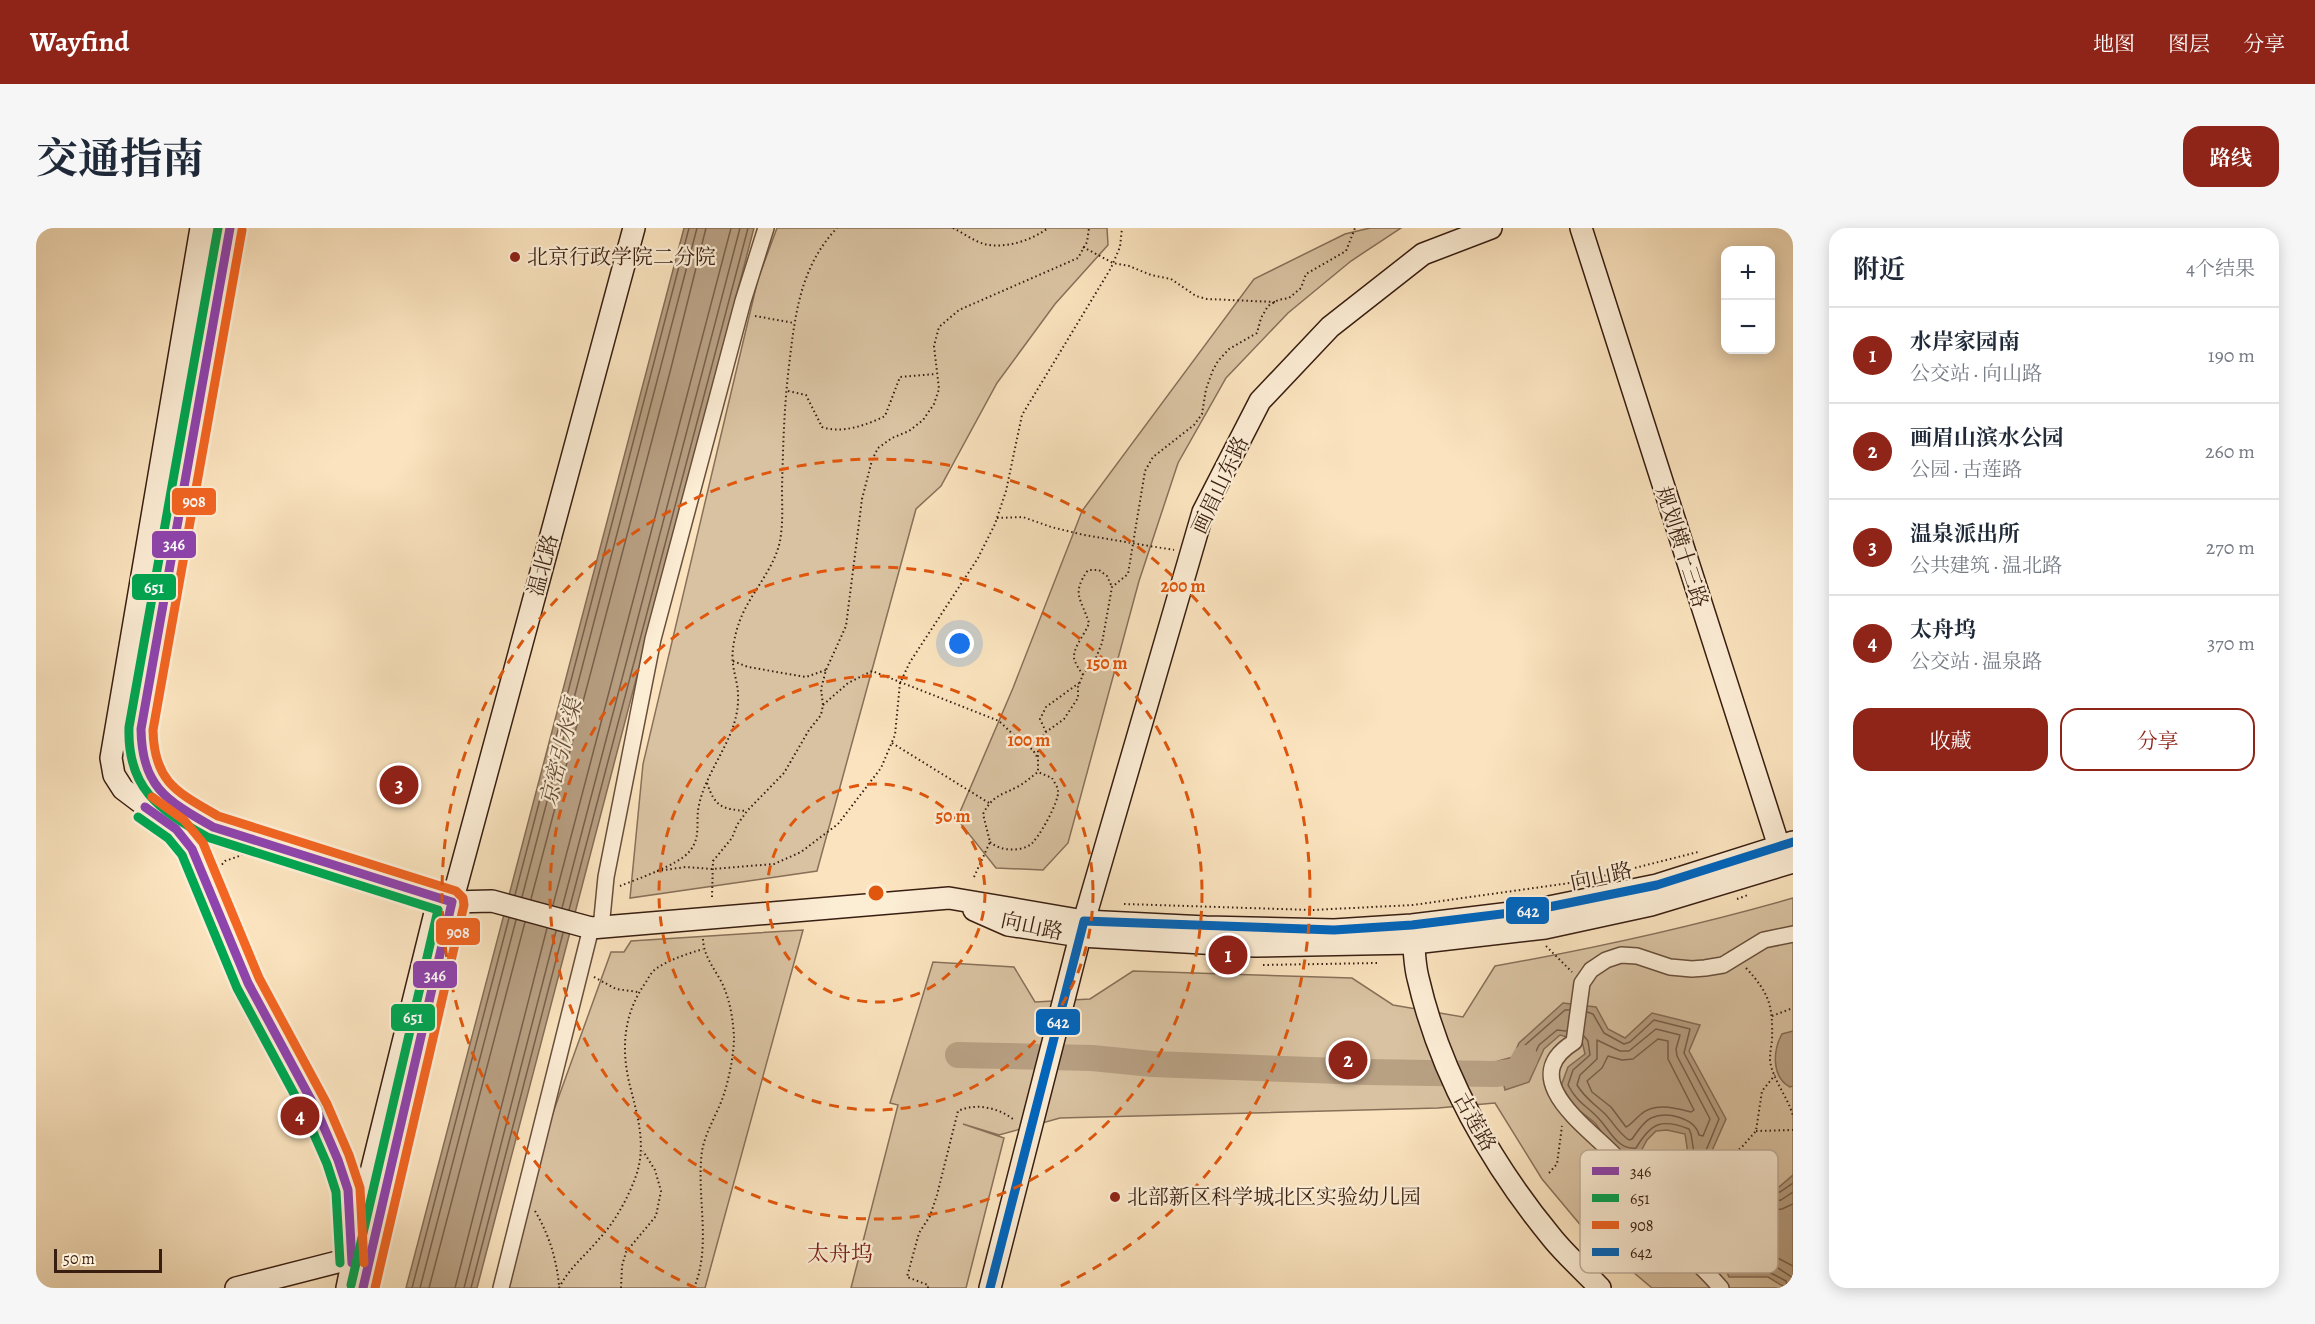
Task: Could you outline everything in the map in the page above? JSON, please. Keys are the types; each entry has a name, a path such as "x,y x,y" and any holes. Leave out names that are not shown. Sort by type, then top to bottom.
{"main road":[{"path":"201,228 111,758 114,775 123,789 176,829 192,849 248,983 316,1109 348,1190 361,1259 363,1288"},
{"path":"230,228 141,729 140,750 144,766 157,789 213,827 452,902 492,901 596,928"},
{"name":"温北路","path":"361,1259 452,902 634,228"},
{"name":"画眉山东路","path":"990,1288 1082,929 1203,512 1260,401 1330,327 1423,254 1491,228"},
{"name":"规划横十三路","path":"1581,228 1787,854"},
{"path":"115,726 116,741 124,745 132,742 141,729"},
{"name":"向山路","path":"596,928 949,898 1082,929 1206,927 1413,934 1657,885 1787,854"},
{"name":"古莲路","path":"1413,934 1417,977 1439,1050 1469,1114 1508,1180 1554,1240 1580,1267"},
{"path":"236,1288 361,1259"},
{"path":"347,1288 361,1259"},
{"name":"古莲路","path":"1586,1273 1600,1288"}],"street":[{"path":"501,1288 583,961 596,928 653,639 739,313 766,228"},
{"path":"1608,1150 1574,1118 1558,1098 1551,1076 1557,1057 1574,1042 1582,983 1591,970 1606,960 1621,956 1637,956 1670,967 1692,969 1723,965 1764,940 1793,934"},
{"path":"1706,1273 1721,1288"}],"path":[{"path":"604,893 657,871 688,853 698,839 699,805 707,783 723,753 736,715 738,695 732,660 738,625 751,596 770,566 781,536 786,391 794,323 806,276 827,239 837,228"},
{"path":"953,228 983,244 1009,245 1040,234 1048,228"},
{"path":"712,897 713,861 727,845 747,811 784,773 809,730 821,715 823,705 821,689 826,670 846,626 862,499 872,460 878,448 892,438 909,431 923,420 933,404 939,389 934,345 939,327 959,310 1078,258 1089,228"},
{"path":"657,871 686,867 712,869 774,864 801,852 838,824 881,768 895,735 900,683 932,626 978,558 997,518 1006,491 1022,415 1113,263 1120,247 1122,228"},
{"path":"1112,587 1128,574 1145,471 1153,457 1194,425 1202,414 1204,397 1213,370 1229,349 1257,333 1261,318 1268,306 1289,298 1301,288 1306,274 1346,251 1355,228"},
{"path":"1083,247 1113,263 1129,266 1151,276 1171,279 1196,296 1207,299 1275,302"},
{"path":"739,313 794,323"},
{"path":"786,391 807,395 822,427 834,431 872,422 885,416 900,377 936,374"},
{"path":"997,518 1023,517 1051,527 1191,552"},
{"path":"1038,772 1038,742 1046,732 1064,719 1074,705 1078,698 1083,675 1093,665 1102,643 1112,587 1107,576 1099,570 1088,570 1078,584 1079,597 1089,623 1076,648 1074,657 1083,675"},
{"path":"732,660 748,667 806,677 826,670"},
{"path":"823,705 848,683 872,671 999,721 1033,750 1038,758"},
{"path":"1046,732 1040,719 1046,707 1080,682"},
{"path":"892,743 989,803"},
{"path":"1038,772 1052,778 1059,792 1057,803 1033,844 1020,849 994,846 990,842 983,814 989,803 999,794 1019,786 1038,772"},
{"path":"707,783 712,798 726,809 747,811"},
{"path":"203,878 213,875 225,861 241,857 247,838"},
{"path":"975,876 990,842"},
{"name":"向山路","path":"1587,880 1708,849"},
{"name":"向山路","path":"1116,908 1126,904 1312,910 1413,905 1576,882"},
{"path":"1545,944 1582,983"},
{"path":"621,1288 622,1266 626,1252 656,1216 661,1191 655,1170 643,1151 629,1079 625,1042 627,1017 638,993 654,969 678,957 703,949 729,1001 734,1037 732,1061 719,1107 707,1130 702,1153 701,1207 704,1243 694,1288"},
{"path":"1736,957 1764,988 1772,1016 1770,1060 1774,1075 1789,1100 1793,1116"},
{"path":"583,961 592,976 616,989 638,993"},
{"path":"1772,1016 1793,1008"},
{"path":"1740,1150 1756,1131 1762,1091 1774,1075"},
{"path":"927,1288 928,1285 907,1277 919,1233 930,1216 937,1195 958,1111 969,1106 987,1107 1013,1119"},
{"path":"1549,1173 1557,1164 1558,1144 1566,1108"},
{"path":"1756,1131 1793,1130"},
{"path":"559,1287 577,1260 600,1238 621,1207 636,1177 643,1151"},
{"path":"535,1210 549,1238 556,1259 559,1287"}],"shaded area":[{"path":"777,228 1107,228 1108,245 1055,304 997,383 941,486 916,509 817,871 630,898 643,764 758,279"},
{"path":"1370,228 1401,228 1351,261 1288,313 1226,378 1178,463 1139,581 1068,843 1043,870 996,868 957,819 1013,688 1082,511 1254,279 1345,234"},
{"path":"1793,898 1793,1288 1652,1288 1634,1273 1778,1273 1778,1150 1580,1150 1580,1224 1542,1179 1495,1103 1438,1108 1060,1118 999,1135 963,1124 1004,1138 966,1288 851,1288 898,1105 890,1103 933,962 1014,967 1035,1002 1090,999 1133,971 1352,978 1393,1005 1463,1017 1495,966 1645,936"},
{"path":"803,930 705,1288 500,1288 515,1218 611,952 624,952 631,941"}],"water":[{"name":"京密引水渠","path":"684,228 754,228 477,1288 406,1288"},
{"path":"1563,1003 1596,1007 1608,1029 1625,1038 1652,1013 1700,1025 1689,1051 1726,1119 1712,1150 1687,1150 1685,1134 1667,1130 1656,1131 1642,1150 1620,1150 1610,1143 1595,1123 1575,1107 1561,1086 1568,1067 1585,1054 1582,1041 1560,1035 1544,1049 1529,1082 1505,1090 1498,1061 1513,1057 1519,1043"},
{"path":"1793,1031 1793,1086 1790,1087 1779,1077 1775,1063 1782,1034"},
{"path":"1793,1175 1793,1288 1786,1288 1768,1277 1729,1277 1727,1273 1778,1273 1778,1187"}],"waterway":[{"path":"958,1055 1092,1058 1152,1064 1367,1072 1495,1074 1518,1071 1525,1058"}],"transit line":[{"name":"651","path":"218,228 129,727 130,748 133,766 149,794 174,817 207,837 438,910 351,1285"},
{"name":"346","path":"230,228 141,729 142,749 146,765 160,790 182,808 213,827 452,902 363,1288"},
{"name":"908","path":"242,230 153,730 154,748 163,774 170,784 218,816 456,891 463,898 464,905 375,1288"},
{"name":"908","path":"152,797 184,820 203,843 259,978 327,1104 349,1155 360,1188 364,1263"},
{"name":"346","path":"145,807 176,829 192,849 248,983 316,1109 348,1190 352,1263"},
{"name":"651","path":"138,817 168,838 182,855 237,988 305,1114 327,1164 336,1192 340,1263"},
{"name":"642","path":"990,1288 1084,921 1334,930 1412,925 1534,910 1657,885 1793,842"}],"place":[{"name":"北京行政学院二分院","path":"515,257"},
{"name":"温泉派出所","path":"399,785"},
{"name":"水岸家园南","path":"1228,955"},
{"name":"画眉山滨水公园","path":"1348,1060"},
{"name":"太舟坞","path":"300,1116"},
{"name":"北部新区科学城北区实验幼儿园","path":"1115,1197"}],"district":[{"name":"太舟坞","path":"840,1253"}]}
